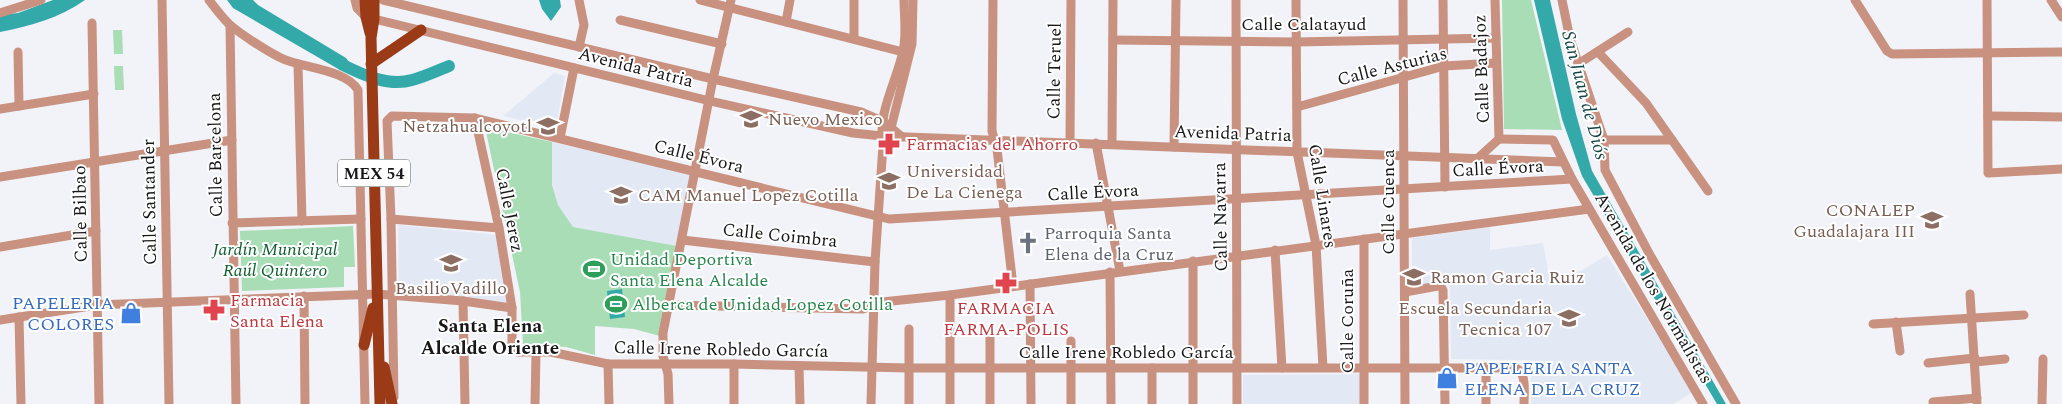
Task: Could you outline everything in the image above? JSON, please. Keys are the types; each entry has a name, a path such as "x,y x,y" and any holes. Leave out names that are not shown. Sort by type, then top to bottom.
{"main road":[{"name":"MEX 54","path":"365,0 370,18 371,38 380,404"},
{"name":"MEX 54","path":"370,18 374,0"},
{"path":"372,65 421,30"},
{"path":"364,345 377,294"},
{"path":"378,343 393,404"}],"street":[{"path":"0,13 42,0"},
{"name":"Calle Santander","path":"162,0 169,404"},
{"path":"209,0 230,25 279,57 345,78 355,84 358,90 365,404"},
{"path":"355,0 357,8 370,18"},
{"name":"Avenida Patria","path":"383,0 399,2 713,79 861,112 887,124 902,137"},
{"path":"579,0 584,25 579,46"},
{"path":"700,0 730,4 786,22 903,52"},
{"path":"786,22 790,0"},
{"path":"854,0 854,39"},
{"path":"887,124 887,102 903,52 904,0"},
{"path":"871,404 875,262 884,140 887,124 912,44 913,0"},
{"path":"993,0 992,131 1014,286"},
{"name":"Calle Teruel","path":"1070,142 1071,0"},
{"path":"1112,144 1113,0"},
{"path":"1174,146 1176,0"},
{"name":"Calle Navarra","path":"1236,0 1237,404"},
{"name":"Calle Linares","path":"1296,0 1297,152 1316,245 1323,368"},
{"name":"Calle Cuenca","path":"1403,0 1405,404"},
{"path":"1443,0 1445,187"},
{"name":"Calle Badajoz","path":"1478,158 1500,139 1495,0"},
{"path":"1562,0 1570,39 1604,140 1672,140"},
{"path":"1855,0 1887,51 1892,54 2062,52"},
{"path":"1987,0 1988,174 2062,169"},
{"path":"2051,0 2062,17"},
{"path":"669,404 668,374 663,356 663,333 713,79 730,4"},
{"name":"Avenida Patria","path":"370,18 710,101 884,140 902,137 1070,142 1563,162"},
{"path":"620,20 722,44"},
{"name":"Calle Bilbao","path":"92,23 99,404"},
{"name":"Calle Barcelona","path":"230,25 236,404"},
{"path":"1578,64 1628,32"},
{"name":"Calle Calatayud","path":"1113,40 1296,42 1496,38"},
{"path":"18,52 19,106"},
{"path":"1598,52 1646,103 1708,191"},
{"name":"Calle Asturias","path":"1297,107 1444,66 1496,63"},
{"path":"298,64 302,221"},
{"path":"560,138 574,68"},
{"path":"0,109 94,94"},
{"name":"Calle Évora","path":"391,218 387,121 392,116 475,118 889,219 1572,179"},
{"path":"1988,116 2062,117"},
{"name":"Calle Jerez","path":"475,118 499,228 512,308"},
{"name":"Avenida de los Normalistas","path":"1500,139 1552,140 1589,209 1703,404"},
{"path":"0,177 232,140"},
{"name":"Avenida de los Normalistas","path":"1604,140 1605,170 1650,255 1736,404"},
{"path":"1096,143 1120,271"},
{"path":"669,305 863,309 882,302 950,295 1589,209"},
{"path":"393,404 391,218 499,228"},
{"path":"232,223 361,219"},
{"path":"0,247 96,232"},
{"name":"Calle Coruña","path":"1364,239 1364,404"},
{"name":"Calle Coimbra","path":"682,240 875,262"},
{"path":"1275,250 1282,368"},
{"path":"1193,261 1193,404"},
{"path":"1110,272 1111,404"},
{"path":"1030,284 1031,404"},
{"path":"1404,292 1441,287 1445,404"},
{"path":"0,320 98,305 363,294 391,294 512,308"},
{"path":"1933,402 1977,401 1970,294"},
{"path":"950,295 950,404"},
{"path":"304,296 305,404"},
{"path":"463,301 465,404"},
{"name":"Calle Irene Robledo García","path":"512,308 514,350 565,355 608,364 734,364 872,368 1516,368 1523,375 1524,404"},
{"path":"1872,324 2024,315"},
{"path":"19,317 21,404"},
{"path":"1896,322 1900,351"},
{"path":"909,329 909,404"},
{"path":"990,335 990,404"},
{"path":"1071,341 1071,404"},
{"path":"535,404 536,352"},
{"path":"1928,364 2005,359"},
{"path":"2042,359 2042,404"},
{"path":"608,364 609,404"},
{"path":"734,364 734,404"},
{"path":"799,366 800,404"},
{"path":"1486,367 1486,404"},
{"path":"1152,368 1152,404"}],"shaded area":[{"path":"554,73 565,76 556,128 503,116"},
{"name":"CAM Manuel Lopez Cotilla","path":"552,142 692,174 677,246 573,227 558,205 552,185"},
{"name":"BasilioVadillo","path":"398,225 498,235 509,303 399,291"},
{"name":"Escuela Secundaria Tecnica 107","path":"1490,227 1490,250 1543,243 1549,276 1581,271 1607,255 1693,392 1673,404 1531,404 1531,360 1451,359 1450,282 1412,288 1412,238"},
{"path":"1360,374 1360,404 1243,404 1243,375"}],"green space":[{"path":"1502,0 1531,0 1562,130 1504,129"},
{"path":"113,30 122,30 123,54 114,54"},
{"path":"114,66 123,66 124,90 115,90"},
{"name":"Unidad Deportiva Santa Elena Alcalde","path":"485,127 552,142 552,185 558,205 573,227 677,246 660,336 634,329 595,326 595,355 566,347 523,345 520,292"},
{"name":"Jardín Municipal Raúl Quintero","path":"353,226 355,267 344,267 344,287 242,291 240,231"}],"water":[{"path":"53,0 85,0 65,12 44,21 0,32 0,15 18,13"},
{"path":"227,0 253,0 258,5 346,58 357,72 340,70 233,8"},
{"path":"539,0 560,0 561,7 551,21 542,9"},
{"path":"1534,0 1550,0 1576,114 1592,171 1726,404 1717,404 1582,176 1562,119"},
{"name":"Alberca de Unidad Lopez Cotilla","path":"622,289 625,317 610,319 607,291"}],"waterway":[{"path":"343,65 376,79 394,82 417,79 449,66"}],"place":[{"name":"Nuevo Mexico","path":"751,119"},
{"name":"Netzahualcoyotl","path":"548,126"},
{"name":"Farmacias del Ahorro","path":"889,144"},
{"name":"Universidad De La Cienega","path":"889,181"},
{"name":"CAM Manuel Lopez Cotilla","path":"621,195"},
{"name":"CONALEP Guadalajara III","path":"1932,220"},
{"name":"Parroquia Santa Elena de la Cruz","path":"1028,243"},
{"name":"BasilioVadillo","path":"451,263"},
{"name":"Unidad Deportiva Santa Elena Alcalde","path":"594,269"},
{"name":"Ramon Garcia Ruiz","path":"1414,277"},
{"name":"FARMACIA FARMA-POLIS","path":"1006,283"},
{"name":"Alberca de Unidad Lopez Cotilla","path":"616,304"},
{"name":"Farmacia Santa Elena","path":"214,310"},
{"name":"PAPELERIA COLORES","path":"131,313"},
{"name":"Escuela Secundaria Tecnica 107","path":"1569,318"},
{"name":"PAPELERIA SANTA ELENA DE LA CRUZ","path":"1447,378"}],"district":[{"name":"Santa Elena Alcalde Oriente","path":"490,336"}],"water label":[{"name":"San Juan de Diós","path":"1586,95"}]}
